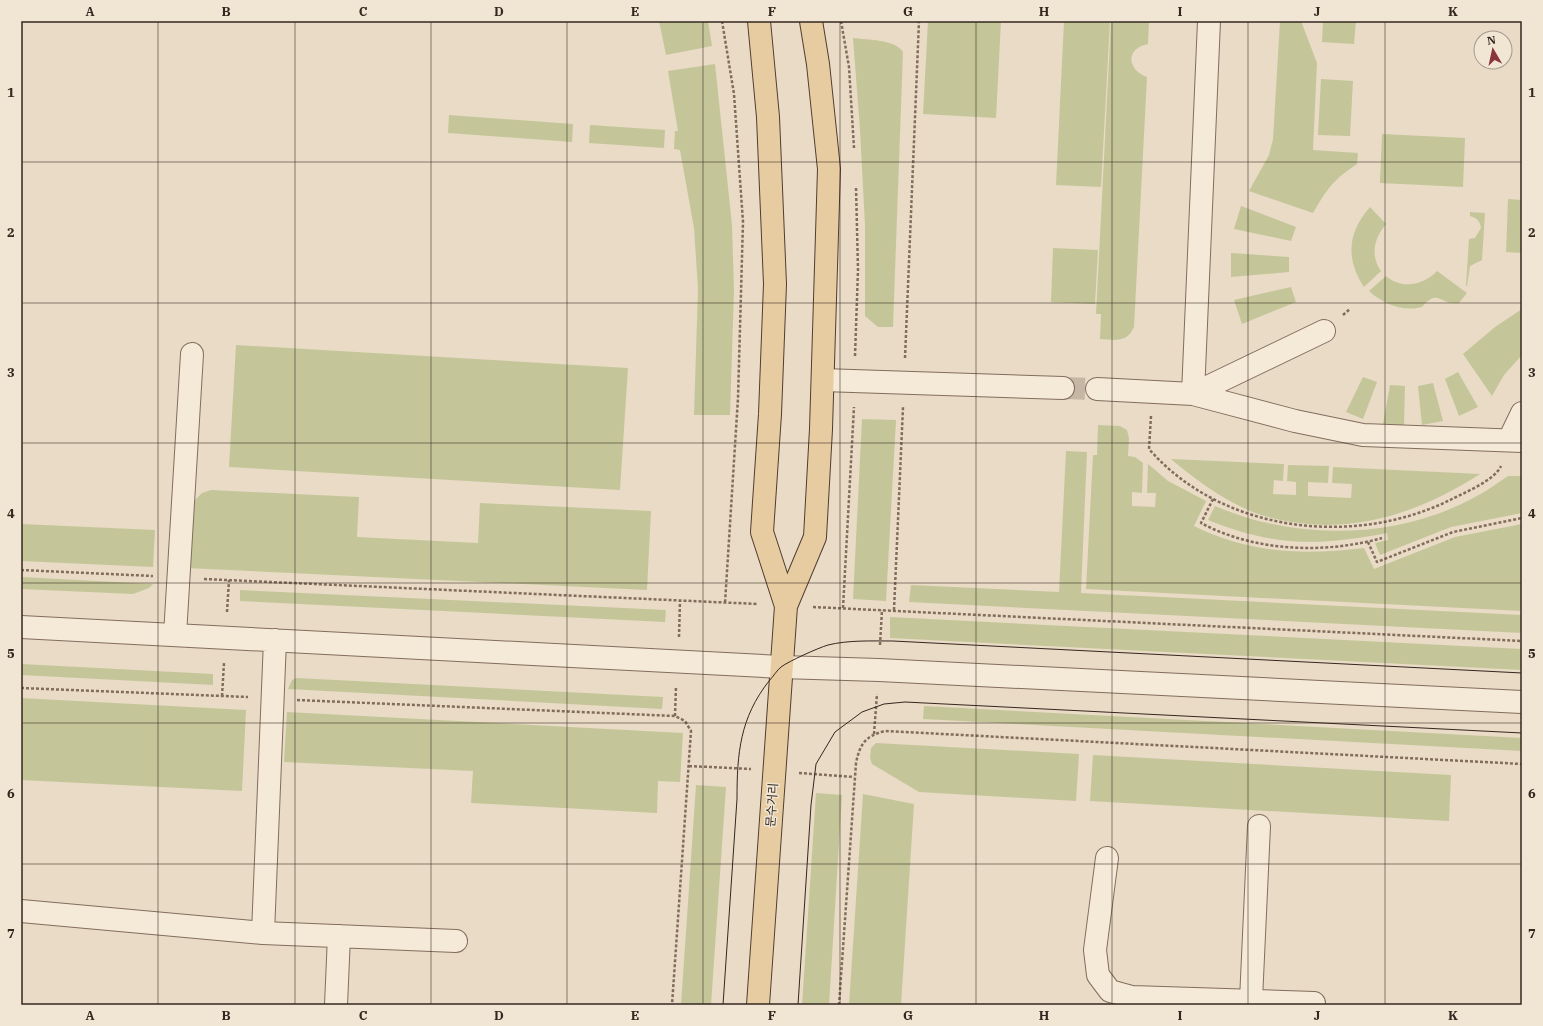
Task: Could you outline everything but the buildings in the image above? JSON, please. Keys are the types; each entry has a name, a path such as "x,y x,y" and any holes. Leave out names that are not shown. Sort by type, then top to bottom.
{"main road":[{"path":"759,21 768,117 775,284 770,414 762,532 786,606"},
{"path":"786,606 815,537 823,380 828,169 818,64 811,21"},
{"name":"문수거리","path":"758,1005 786,606"}],"street":[{"path":"1193,394 1209,21"},
{"path":"1193,394 1324,331"},
{"path":"175,635 192,354"},
{"path":"823,380 1063,388"},
{"path":"1097,389 1193,394 1295,421 1364,435 1516,440 1522,413"},
{"path":"21,626 781,667 879,670 1522,702"},
{"path":"263,933 275,640"},
{"path":"1251,1000 1259,826"},
{"path":"1107,858 1095,950 1098,975 1110,991 1132,1001 1251,1000 1278,1003 1314,1003"},
{"path":"21,911 263,933 456,941"},
{"path":"336,1005 339,936"}],"path":[{"path":"722,21 734,94 743,222 738,398 725,603"},
{"path":"841,21 848,67 854,152"},
{"path":"894,610 919,21"},
{"path":"842,608 854,425 858,270 856,182"},
{"path":"1152,392 1149,449 1174,474 1213,499 1259,518 1286,524 1340,527 1363,526 1425,511 1471,490 1494,475 1500,468 1516,440"},
{"path":"1213,499 1201,523 1229,535 1282,546 1309,548 1368,542 1382,538"},
{"path":"1368,542 1377,562 1453,532 1522,518"},
{"path":"21,570 159,577"},
{"path":"198,578 680,601"},
{"path":"882,610 1522,641"},
{"path":"21,688 254,698"},
{"path":"294,699 675,716 685,721 691,730 672,1005"},
{"path":"839,1005 856,763 860,746 874,734 885,731 1522,764"}],"green space":[{"path":"659,21 708,21 712,46 666,55"},
{"path":"928,21 1001,21 996,118 923,114"},
{"path":"1064,21 1110,21 1101,187 1056,185"},
{"path":"1111,21 1149,21 1148,44 1141,46 1136,50 1132,54 1131,59 1135,69 1147,77 1134,327 1128,336 1116,340 1100,339 1101,314 1096,314"},
{"path":"1280,21 1301,21 1317,63 1313,150 1358,153 1357,164 1336,180 1322,197 1313,213 1249,191 1269,155 1273,139"},
{"path":"1323,21 1356,21 1354,44 1322,42"},
{"path":"853,38 887,42 899,48 903,52 893,327 878,327 865,316 865,225"},
{"path":"715,64 732,225 734,290 730,415 694,415 698,289 694,228 680,150 674,149 675,131 678,131 668,71"},
{"path":"1321,79 1353,81 1350,136 1318,135"},
{"path":"449,115 573,124 572,142 448,133"},
{"path":"590,125 665,130 664,148 589,143"},
{"path":"1382,134 1465,138 1463,187 1380,183"},
{"path":"1508,199 1522,200 1522,253 1506,252"},
{"path":"1241,206 1296,227 1291,241 1234,229"},
{"path":"1370,207 1386,224 1376,241 1375,247 1375,259 1381,271 1364,287 1354,266 1352,246 1353,236 1357,226"},
{"path":"1470,212 1485,213 1482,260 1470,266 1466,286 1469,239 1475,238 1481,228 1478,220 1470,216"},
{"path":"1053,248 1098,250 1095,304 1051,302"},
{"path":"1231,253 1289,257 1289,272 1231,277"},
{"path":"1437,271 1467,293 1459,303 1432,298 1422,307 1401,308 1381,300 1369,291 1386,276 1399,283 1413,284 1426,280"},
{"path":"1291,287 1296,302 1242,324 1234,300"},
{"path":"1522,309 1522,355 1504,375 1492,396 1463,354 1495,327"},
{"path":"236,345 628,368 620,490 229,467"},
{"path":"1458,372 1478,407 1459,416 1445,379"},
{"path":"1363,377 1377,382 1363,419 1346,412"},
{"path":"1433,383 1443,421 1422,425 1418,386"},
{"path":"1390,385 1405,386 1404,426 1383,424"},
{"path":"862,419 896,420 886,601 853,599"},
{"path":"1098,425 1120,426 1127,430 1129,438 1128,456 1135,457 1143,463 1142,493 1132,492 1132,506 1155,507 1156,493 1147,493 1148,464 1168,481 1206,501 1194,526 1236,542 1257,547 1298,551 1364,548 1374,569 1455,537 1522,524 1522,611 1086,589 1093,455 1097,455"},
{"path":"1066,451 1087,452 1081,593 1522,615 1522,633 909,602 911,585 1059,592"},
{"path":"1171,459 1284,464 1283,481 1274,480 1273,494 1296,495 1296,482 1287,481 1288,465 1329,466 1328,483 1308,482 1308,496 1351,498 1352,484 1332,483 1333,467 1480,474 1429,502 1402,512 1375,520 1347,524 1319,525 1290,522 1261,515 1237,505 1213,491"},
{"path":"1508,476 1522,476 1522,513 1451,527 1380,555 1375,543 1388,540 1387,533 1339,540 1297,542 1255,535 1232,529 1208,520 1215,506 1246,517 1279,525 1312,530 1346,531 1380,528 1413,521 1445,511 1488,490"},
{"path":"211,490 359,497 357,537 478,543 480,503 651,511 647,590 186,568 194,501 202,493"},
{"path":"21,524 155,530 153,567 21,561"},
{"path":"21,577 153,584 149,588 133,594 21,589"},
{"path":"240,590 666,610 665,622 240,601"},
{"path":"890,617 1522,649 1522,670 890,638"},
{"path":"21,664 213,674 213,685 21,675"},
{"path":"297,678 663,697 662,709 288,689 292,680"},
{"path":"21,698 246,710 242,791 21,780"},
{"path":"924,706 1522,738 1522,751 923,719"},
{"path":"287,712 683,733 680,782 658,781 657,813 471,803 473,771 284,762"},
{"path":"876,743 1079,754 1076,801 919,792 872,764 870,758 871,748"},
{"path":"1093,755 1451,775 1449,821 1090,801"},
{"path":"696,785 726,787 711,1005 681,1005"},
{"path":"816,793 842,795 829,1005 802,1005"},
{"path":"863,794 914,804 901,1005 849,1005"}],"tunnel":[{"path":"1063,388 1097,389"}],"tram line":[{"path":"723,1005 739,751 746,722 759,695 778,670 790,661 818,649 828,645 844,642 893,641 1522,673"},
{"path":"798,1005 811,805 816,764 835,732 862,712 884,704 905,702 1522,733"}]}
